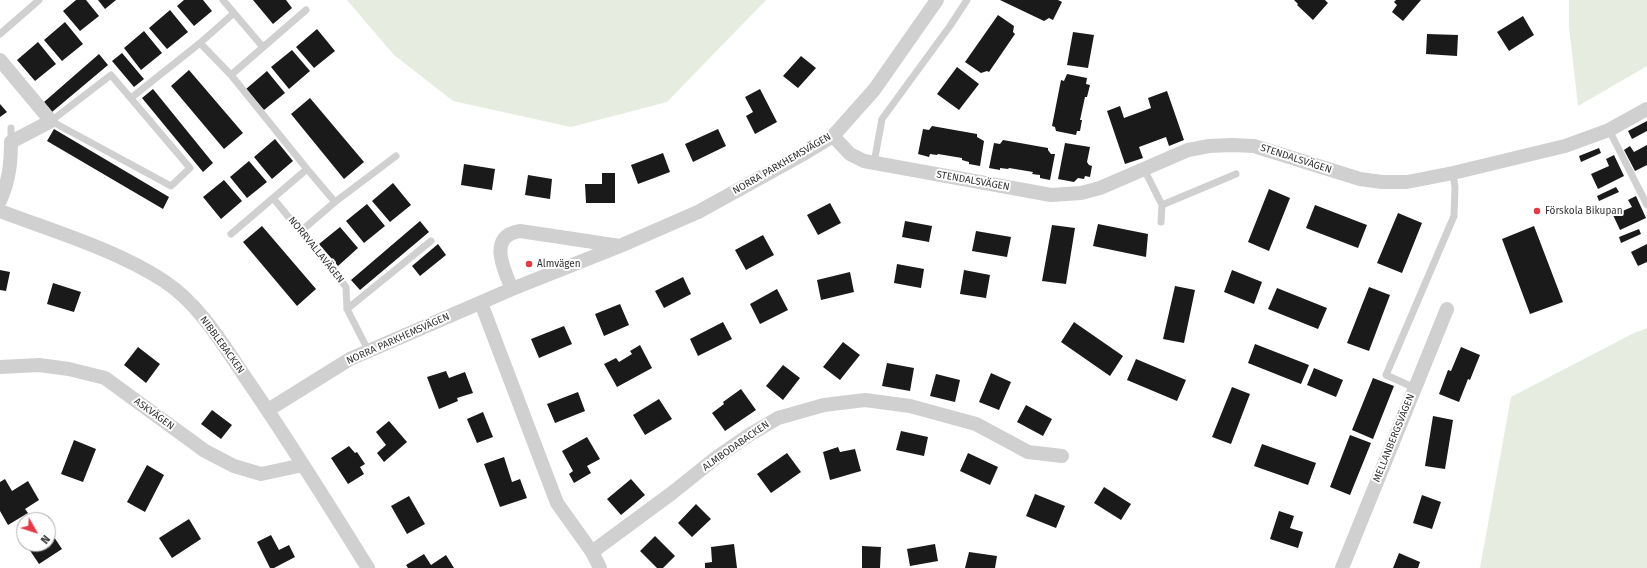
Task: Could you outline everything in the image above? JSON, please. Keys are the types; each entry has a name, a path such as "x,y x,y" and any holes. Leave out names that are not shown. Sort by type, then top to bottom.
{"street":[{"name":"NORRA PARKHEMSVÄGEN","path":"268,410 350,359 368,350 512,289 620,246 698,212 833,136 874,90 936,0"},
{"path":"0,60 51,121 11,135 11,163 8,181 0,201"},
{"name":"STENDALSVÄGEN","path":"833,136 850,154 864,161 1051,196 1081,193 1100,188 1188,150 1209,146 1232,145 1254,146 1360,179 1382,182 1407,182 1453,173 1565,146 1609,130 1647,109"},
{"name":"NIBBLEBACKEN","path":"0,211 85,243 139,266 165,281 182,295 213,330 268,410 368,568"},
{"path":"512,289 504,270 500,252 502,243 512,232 520,231 620,246"},
{"path":"481,303 557,503 592,552 600,568"},
{"name":"MELLANBERGSVÄGEN","path":"1342,568 1447,309"},
{"name":"ASKVÄGEN","path":"0,367 39,365 69,368 105,378 205,451 234,466 260,474 303,464"},
{"name":"ALMBODABACKEN","path":"592,552 749,434 778,418 824,405 865,400 910,406 976,424 1028,452 1062,456"}],"lane":[{"path":"223,0 262,46"},
{"path":"874,163 882,119 950,26 966,0"},
{"path":"0,34 36,1"},
{"path":"231,75 262,46 306,10"},
{"path":"131,98 200,43 234,13"},
{"path":"200,43 231,75 306,169 335,202"},
{"path":"111,75 131,98 190,168 171,186 51,121 111,75"},
{"path":"1609,130 1647,205"},
{"path":"301,231 335,202 396,156"},
{"path":"230,234 306,169"},
{"path":"1144,169 1162,205 1161,222"},
{"path":"1415,388 1386,374 1454,216 1456,187 1453,173"},
{"path":"1162,205 1236,174"},
{"name":"NORRVALLAVÄGEN","path":"273,198 346,287 347,309 368,350"},
{"path":"347,309 431,241"}],"shaded area":[{"path":"347,0 766,0 667,102 571,127 453,101 394,55"},
{"path":"1569,0 1647,0 1647,66 1578,106 1569,26"},
{"path":"1647,328 1647,568 1480,568 1511,397 1632,334"}],"building":[{"path":"76,0 86,0 99,16 80,31 63,11"},
{"path":"98,0 116,0 105,9"},
{"path":"184,0 203,0 212,11 194,26 177,6"},
{"path":"253,0 286,0 292,8 273,24"},
{"path":"1000,0 1058,0 1062,2 1053,20 1049,18 1044,21"},
{"path":"1294,0 1325,0 1328,3 1313,20 1297,5 1298,4"},
{"path":"1396,0 1421,0 1403,21 1392,12 1397,5 1394,2"},
{"path":"170,10 188,32 167,49 149,28"},
{"path":"998,15 1014,26 1013,32 1015,34 989,72 987,71 981,73 965,62"},
{"path":"1523,16 1534,35 1509,51 1497,32"},
{"path":"65,22 83,44 62,61 44,40"},
{"path":"317,29 335,51 314,68 296,47"},
{"path":"144,31 162,53 141,70 124,48"},
{"path":"1073,32 1094,35 1088,68 1067,65"},
{"path":"1427,34 1458,35 1457,56 1426,54"},
{"path":"38,42 56,64 35,81 17,60"},
{"path":"292,50 310,71 289,89 271,67"},
{"path":"122,53 144,79 134,87 112,61"},
{"path":"99,54 108,65 52,112 44,102"},
{"path":"801,56 816,68 798,88 783,76"},
{"path":"957,67 979,84 959,110 937,94"},
{"path":"189,70 243,133 224,149 171,86"},
{"path":"267,71 285,93 264,110 246,89"},
{"path":"1067,74 1087,78 1086,84 1090,85 1087,97 1085,97 1080,120 1082,120 1080,131 1077,131 1076,135 1056,131 1055,127 1052,126 1061,80 1064,81"},
{"path":"153,89 213,163 203,172 142,98"},
{"path":"760,89 777,122 755,134 746,116 753,112 745,97"},
{"path":"1167,91 1184,140 1169,146 1166,137 1139,147 1143,158 1125,164 1107,111 1120,106 1124,118 1151,108 1148,98"},
{"path":"310,98 364,162 344,179 291,114"},
{"path":"0,104 7,112 0,117"},
{"path":"1647,121 1647,131 1632,139 1628,131"},
{"path":"932,126 977,134 977,137 984,141 980,166 969,164 969,162 962,160 962,158 938,154 930,154 929,157 918,154 923,129 929,130"},
{"path":"54,129 169,197 163,209 47,141"},
{"path":"718,129 726,146 693,162 685,144"},
{"path":"275,139 293,161 272,179 254,157"},
{"path":"1003,140 1048,148 1051,154 1055,154 1050,180 1040,178 1040,175 1032,174 1033,172 1009,168 1000,168 1000,170 989,168 994,143 1000,144"},
{"path":"1065,143 1090,147 1087,162 1092,166 1090,177 1085,176 1084,179 1078,178 1074,182 1058,179"},
{"path":"1647,145 1647,165 1635,171 1624,150 1630,146 1634,152"},
{"path":"1599,148 1601,153 1581,162 1579,156"},
{"path":"663,153 670,172 638,184 631,165"},
{"path":"1614,155 1624,176 1598,189 1591,174 1609,166 1606,159"},
{"path":"249,161 267,182 247,198 230,177"},
{"path":"464,164 495,169 492,190 461,185"},
{"path":"602,173 615,173 615,203 586,203 585,184 602,184"},
{"path":"528,175 552,179 550,199 525,195"},
{"path":"224,180 242,201 221,219 203,197"},
{"path":"393,183 411,205 390,222 372,201"},
{"path":"1616,187 1619,192 1599,201 1597,196"},
{"path":"1269,189 1290,198 1269,251 1248,242"},
{"path":"1636,196 1646,218 1620,230 1613,215 1632,207 1628,200"},
{"path":"830,203 841,223 818,235 807,215"},
{"path":"367,204 385,226 364,243 346,221"},
{"path":"1315,205 1367,225 1358,248 1306,228"},
{"path":"1398,213 1422,223 1402,273 1377,263"},
{"path":"420,221 429,232 360,290 351,280"},
{"path":"905,221 932,226 929,242 902,237"},
{"path":"1098,224 1148,234 1146,257 1093,246"},
{"path":"1052,225 1075,228 1066,284 1042,281"},
{"path":"262,226 316,289 297,306 243,242"},
{"path":"1534,226 1563,302 1530,314 1502,239"},
{"path":"340,227 358,248 338,266 319,244"},
{"path":"1639,229 1641,234 1621,243 1619,237"},
{"path":"976,231 1011,237 1007,257 972,251"},
{"path":"763,235 774,255 746,270 735,250"},
{"path":"438,244 446,255 420,276 412,266"},
{"path":"1647,244 1647,262 1638,266 1631,252"},
{"path":"897,264 924,269 921,288 894,283"},
{"path":"0,270 10,272 6,291 0,290"},
{"path":"964,270 990,275 986,298 960,294"},
{"path":"1232,270 1262,282 1254,304 1224,292"},
{"path":"850,272 854,292 821,300 817,280"},
{"path":"683,277 691,294 664,308 655,291"},
{"path":"53,283 81,292 74,312 47,304"},
{"path":"1175,286 1195,290 1184,343 1163,339"},
{"path":"1369,287 1390,295 1369,351 1347,343"},
{"path":"1277,288 1327,308 1318,329 1268,309"},
{"path":"777,289 788,310 760,324 750,304"},
{"path":"620,304 629,325 604,336 595,314"},
{"path":"723,322 732,339 698,356 690,339"},
{"path":"1074,322 1123,356 1110,376 1061,342"},
{"path":"564,326 572,344 539,358 531,339"},
{"path":"843,342 860,355 840,380 823,367"},
{"path":"1255,344 1309,365 1301,384 1248,363"},
{"path":"640,345 652,368 617,387 604,364 616,358 619,362 632,354 630,351"},
{"path":"138,347 160,364 146,383 124,365"},
{"path":"1461,347 1480,355 1459,402 1439,394 1448,370 1451,371"},
{"path":"1136,359 1186,380 1177,401 1127,380"},
{"path":"887,363 914,368 910,391 882,386"},
{"path":"783,365 800,378 783,400 766,386"},
{"path":"1314,368 1343,380 1336,397 1307,385"},
{"path":"446,371 449,378 465,372 473,393 457,398 458,401 439,409 427,377"},
{"path":"991,373 1011,382 999,410 979,402"},
{"path":"936,374 960,380 955,402 930,396"},
{"path":"1373,378 1394,386 1373,439 1352,430"},
{"path":"1232,387 1250,394 1231,444 1212,437"},
{"path":"741,389 756,410 725,431 712,413 724,404 723,402"},
{"path":"578,392 585,411 555,423 547,404"},
{"path":"659,399 672,419 645,435 633,415"},
{"path":"1026,405 1052,419 1043,436 1017,422"},
{"path":"212,410 232,425 221,439 201,424"},
{"path":"483,412 493,437 477,443 467,419"},
{"path":"1433,416 1453,420 1445,469 1425,466"},
{"path":"389,421 407,442 384,462 377,453 386,445 376,432"},
{"path":"901,431 928,437 924,456 896,450"},
{"path":"1350,435 1371,443 1350,495 1330,487"},
{"path":"587,437 600,459 587,466 591,473 574,483 569,474 573,471 562,451"},
{"path":"74,440 96,449 83,482 61,474"},
{"path":"1262,444 1316,463 1308,485 1254,466"},
{"path":"349,446 355,453 357,452 365,464 360,467 364,474 348,484 331,458"},
{"path":"838,447 840,452 855,449 861,471 830,480 823,452"},
{"path":"787,453 801,472 771,493 757,474"},
{"path":"968,453 998,467 990,485 960,471"},
{"path":"504,457 512,482 520,479 527,498 500,507 484,464"},
{"path":"147,465 164,475 145,512 127,502"},
{"path":"5,479 12,491 28,481 39,500 25,509 27,512 16,512 16,520 8,525 0,511 0,482"},
{"path":"631,479 645,495 621,515 607,499"},
{"path":"1104,487 1131,504 1121,520 1094,503"},
{"path":"1035,494 1065,506 1056,528 1026,516"},
{"path":"1422,495 1441,502 1432,529 1413,523"},
{"path":"409,496 425,524 407,534 391,506"},
{"path":"696,504 711,519 692,537 678,523"},
{"path":"1279,511 1294,516 1290,528 1303,532 1298,548 1270,539"},
{"path":"189,519 201,539 172,558 159,538"},
{"path":"271,535 279,550 289,545 295,557 274,568 270,568 257,542"},
{"path":"655,536 675,556 663,568 657,568 640,551"},
{"path":"56,540 62,549 39,564 31,552 56,552"},
{"path":"734,544 737,568 705,568 705,563 712,562 711,547"},
{"path":"935,544 938,561 910,566 907,549"},
{"path":"862,546 881,547 880,568 862,568"},
{"path":"969,552 997,556 995,568 965,568"},
{"path":"1399,553 1420,562 1418,568 1393,568"},
{"path":"424,554 431,565 446,555 454,568 408,568 406,565"}],"place":[{"name":"Förskola Bikupan","path":"1537,211"},
{"name":"Almvägen","path":"529,264"}]}
